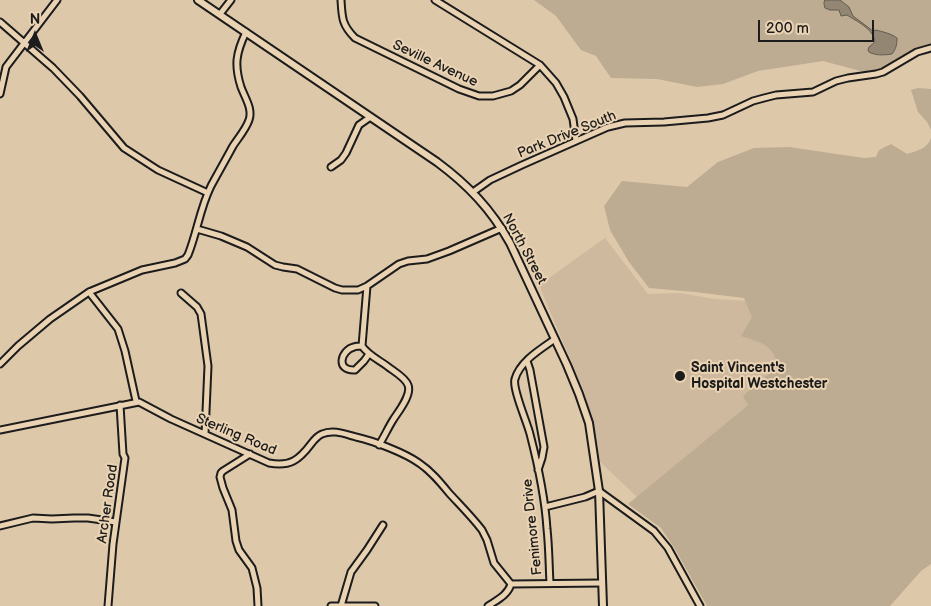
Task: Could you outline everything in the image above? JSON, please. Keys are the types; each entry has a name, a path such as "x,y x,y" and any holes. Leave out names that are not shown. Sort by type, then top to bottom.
{"main road":[{"name":"North Street","path":"198,0 459,179 473,192 502,228 555,339 579,394 589,423 599,491 603,606"}],"street":[{"path":"0,94 6,67 57,0"},
{"path":"220,14 231,0"},
{"name":"Seville Avenue","path":"341,0 343,22 347,30 355,38 451,85 479,96 493,96 520,86 540,65"},
{"path":"435,0 540,65 556,83 564,97 573,119 576,141"},
{"path":"0,22 60,75 124,148 158,170 208,193"},
{"path":"1,361 50,320 89,292 142,270 182,261 188,255 208,193 250,119 250,111 237,69 239,46 246,32"},
{"name":"Park Drive South","path":"473,192 498,176 608,127 622,124 664,122 723,115 764,98 812,92 836,80 883,72 917,52 931,48"},
{"path":"331,167 341,160 346,153 359,125 369,118"},
{"path":"197,229 221,236 247,247 275,265 297,269 335,288 358,290 400,264 427,259 502,228"},
{"path":"367,286 362,346 369,354 402,378 408,385 403,406 392,421 379,445"},
{"path":"0,430 136,401 131,371 118,329 89,292"},
{"path":"182,293 201,314 208,366 204,434"},
{"name":"Fenimore Drive","path":"550,583 545,507 530,435 514,383 518,371 526,361 555,339"},
{"path":"362,346 355,346 345,354 342,362 344,368 354,370 369,354"},
{"name":"Fenimore Drive","path":"526,361 530,370 544,447 538,470"},
{"name":"Sterling Road","path":"136,401 170,419 269,463 278,465 301,457 319,436 330,432 341,432 364,439 404,455 419,463 436,478 482,530 494,564 511,584"},
{"name":"Archer Road","path":"108,606 116,522 125,458 123,454 120,405"},
{"path":"250,454 222,471 220,477 232,510 239,550 254,573 258,606"},
{"path":"545,507 585,497 599,491 654,531 662,539 700,606"},
{"path":"0,526 33,518 81,518 116,522"},
{"path":"340,606 351,572 383,525"},
{"path":"488,606 506,594 511,584 602,583"},
{"path":"331,606 375,606"}],"shaded area":[{"path":"534,0 931,0 931,46 922,47 883,70 868,73 823,61 758,71 723,84 697,87 657,79 611,78 596,56 581,50 556,16"},
{"path":"825,0 840,0 849,7 853,16 873,31 884,32 897,38 896,47 892,54 878,55 869,52 869,47 875,42 871,33 847,15 841,16 839,10 825,8"},
{"path":"918,88 931,89 931,130 918,112 911,90"},
{"path":"931,138 931,564 921,571 890,606 707,606 661,528 628,504 748,405 743,396 778,366 776,358 765,345 741,336 752,317 744,298 649,288 629,262 610,230 604,206 622,181 687,187 718,162 754,148 789,147 864,158 876,157 879,150 891,144 907,154 925,147"},
{"name":"Saint Vincent's Hospital Westchester","path":"605,238 648,294 680,293 714,299 798,304 830,337 637,497 598,460 585,394 539,285"}],"place":[{"name":"Saint Vincent's Hospital Westchester","path":"680,376"}]}
